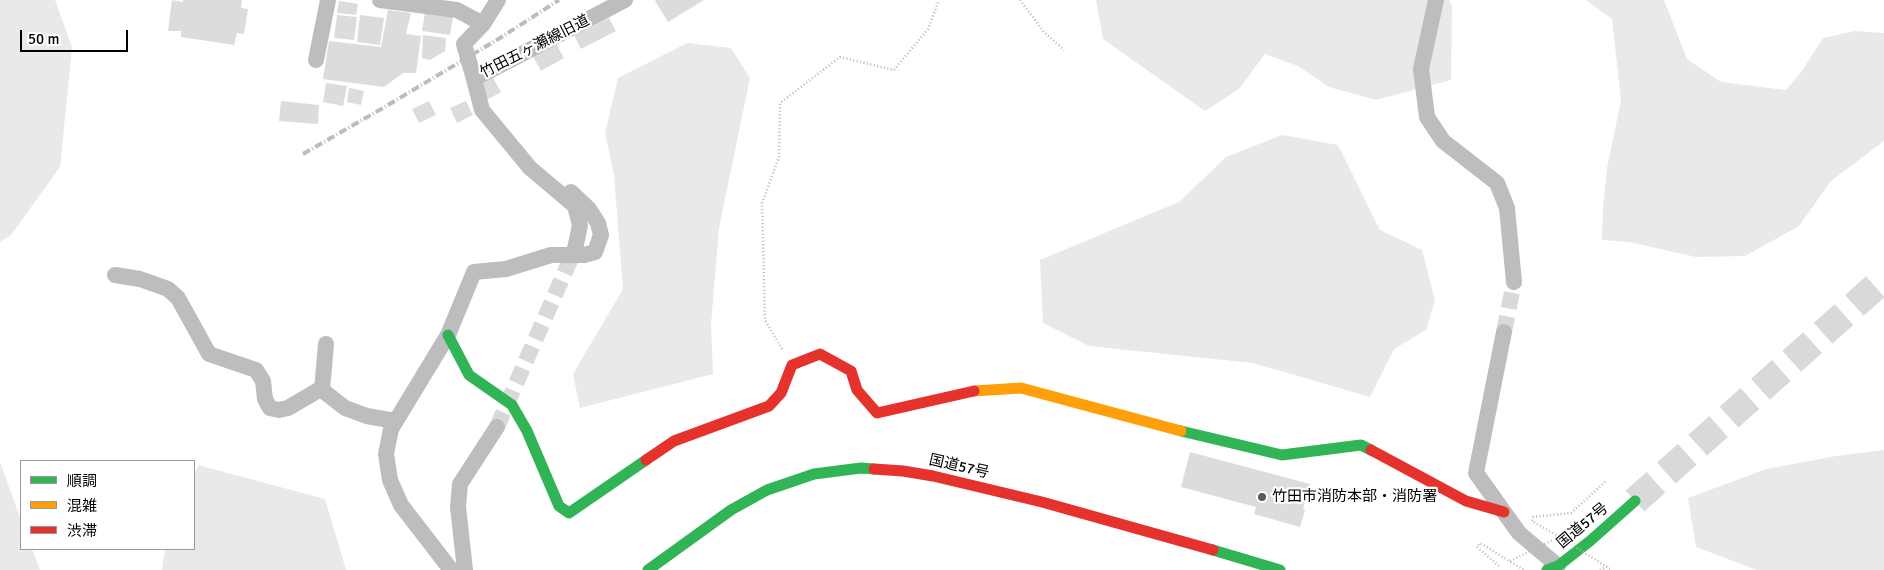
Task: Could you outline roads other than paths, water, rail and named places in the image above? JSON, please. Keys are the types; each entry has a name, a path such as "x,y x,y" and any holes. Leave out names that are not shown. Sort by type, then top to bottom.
{"main road":[{"path":"448,335 469,375 512,405 528,431 550,480 559,506 569,513 674,441 769,406 781,393 792,365 820,354 851,371 857,390 877,413 968,391 1021,388 1190,434 1282,456 1361,445 1466,500 1504,512"},
{"name":"国道57号","path":"648,570 731,510 767,490 814,474 861,468 910,472 988,489 1142,529 1245,565 1280,570"},
{"name":"国道57号","path":"1557,569 1635,500"}],"street":[{"path":"316,60 328,0"},
{"path":"380,0 457,10 483,24"},
{"name":"竹田五ヶ瀬線旧道","path":"498,0 483,24 464,44 474,78 625,0"},
{"path":"1436,0 1421,69 1427,118 1442,141 1498,182 1507,208 1514,282"},
{"path":"474,78 482,110 530,168 575,206 580,225 580,252"},
{"path":"451,570 401,505 390,480 386,454 391,429 448,335 474,272 506,269 551,255 595,252 601,235 598,223 589,209 564,185 556,191"},
{"path":"115,275 140,278 168,289 178,298 210,354 256,370 263,381 264,399 270,408 279,410 288,408 322,388"},
{"path":"1504,332 1476,473 1518,533 1557,569"},
{"path":"326,344 322,390 345,408 367,416 395,421"},
{"path":"465,570 458,507 460,484 497,426"}],"tunnel":[{"path":"497,427 575,249"},
{"path":"1635,501 1884,279"},
{"path":"1504,332 1514,282"}],"railway":[{"path":"303,154 500,38 559,0"}],"place":[{"name":"竹田市消防本部・消防署","path":"1262,497"}]}
